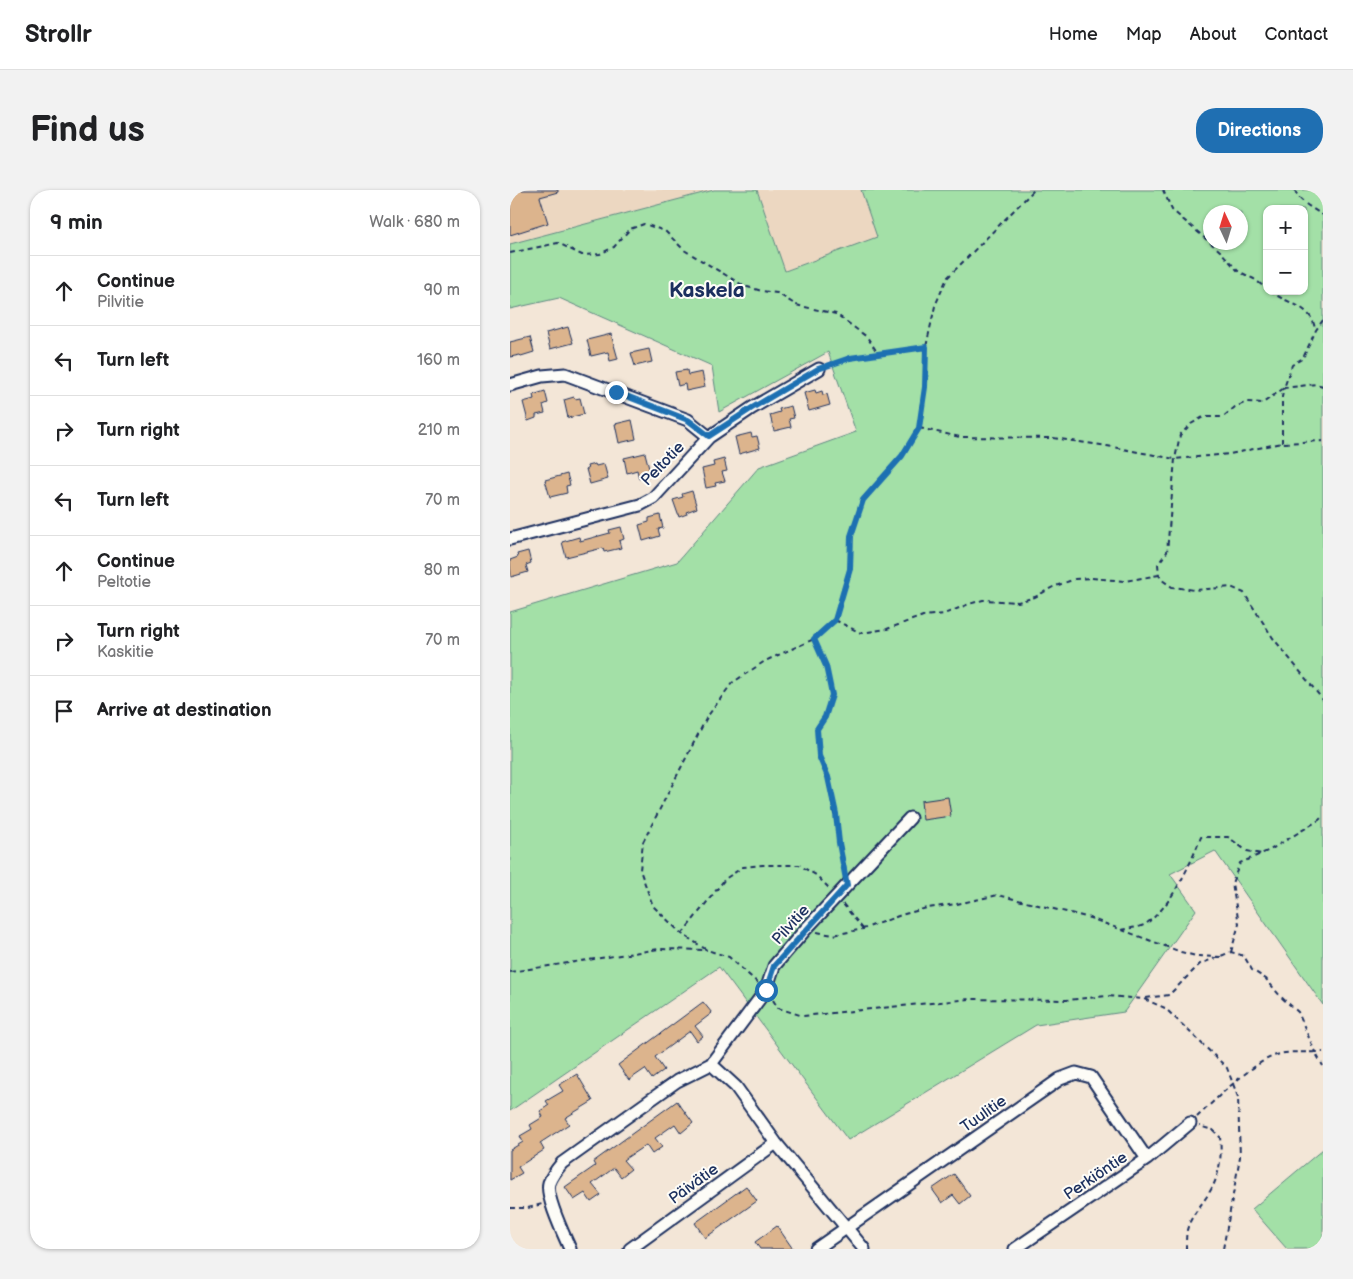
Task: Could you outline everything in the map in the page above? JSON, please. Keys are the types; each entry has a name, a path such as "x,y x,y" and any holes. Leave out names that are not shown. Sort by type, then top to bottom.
{"street":[{"name":"Peltotie","path":"510,539 640,504 653,498 709,436 818,369"},
{"path":"510,384 542,376 565,374 688,420 709,436"},
{"name":"Pilvitie","path":"570,1249 551,1202 548,1184 562,1163 678,1080 711,1064 766,990 774,966 805,930 910,818"},
{"path":"711,1064 736,1088 776,1143 864,1249"},
{"name":"Tuulitie","path":"816,1249 1060,1079 1076,1073 1091,1077 1147,1159"},
{"name":"Perkiöntie","path":"1015,1249 1147,1159 1190,1123"},
{"name":"Päivätie","path":"630,1249 776,1143"}],"path":[{"path":"1034,190 947,278 935,306 926,347 925,387 919,428 902,456 863,500 851,536 850,569 835,620 814,639 765,661 732,683 707,717 643,842 640,870 653,906 682,934 707,950 729,957 766,990 778,1008 803,1016 970,999 1067,1000 1108,996 1144,999 1169,995 1200,964 1231,952 1244,956 1252,970 1266,979 1281,997 1298,1012 1323,1066"},
{"path":"1163,190 1172,210 1220,251 1238,271 1263,286"},
{"path":"1295,190 1296,194 1306,204 1323,214"},
{"path":"510,253 558,243 582,255 600,254 614,247 630,229 644,224 665,231 684,250 744,286 777,293 796,305 836,314 867,337 879,355"},
{"path":"1277,295 1307,312 1314,320 1316,330"},
{"path":"1282,443 1282,397 1284,388 1292,365 1303,358 1316,330 1323,320"},
{"path":"818,369 850,358 926,347"},
{"path":"1323,386 1316,384 1284,388 1263,403 1246,402 1235,407 1223,417 1203,417 1191,424 1180,435 1175,459 1167,552 1158,564 1159,575 1172,587 1195,590 1231,587 1244,593 1273,638 1323,700"},
{"path":"919,428 960,437 1053,438 1175,459 1230,454 1282,443 1323,441"},
{"path":"835,620 861,633 887,629 923,616 944,614 983,600 1018,602 1035,597 1053,587 1075,579 1091,578 1125,581 1159,575"},
{"path":"814,639 826,666 832,695 825,717 817,729 819,756 828,777 847,885"},
{"path":"1231,952 1239,924 1232,883 1240,863 1262,854 1323,816"},
{"path":"1121,930 1146,924 1162,907 1186,873 1201,837 1228,837 1247,851 1262,854"},
{"path":"682,934 725,879 743,867 763,865 799,865 816,875 864,929"},
{"path":"805,930 833,935 864,929 901,915 927,908 998,895 1090,918 1181,952 1196,956 1221,957"},
{"path":"510,972 659,949 707,950"},
{"path":"1144,999 1164,1008 1198,1038 1227,1068 1238,1097 1240,1157 1223,1249"},
{"path":"1186,1249 1187,1230 1197,1210 1210,1193 1218,1174 1222,1154 1220,1137 1212,1130 1190,1123 1233,1083 1267,1059 1280,1053 1323,1052"},
{"path":"510,1208 528,1208 551,1202"}],"shaded area":[{"path":"510,190 714,190 510,244"},
{"path":"757,190 861,190 878,237 785,271"}],"green space":[{"path":"714,190 757,190 785,271 877,237 861,190 1323,190 1323,1005 1215,851 1170,874 1196,910 1124,1012 1036,1025 848,1140 719,967 510,1111 510,612 677,562 759,467 856,432 828,352 719,412 712,366 559,298 510,309 510,244"},
{"path":"1323,1149 1323,1249 1287,1249 1252,1209"}],"building":[{"path":"510,190 558,190 558,192 540,197 548,223 510,235"},
{"path":"568,327 573,343 550,349 546,333"},
{"path":"611,334 618,359 610,361 608,352 591,356 587,340"},
{"path":"530,337 534,352 510,357 510,342"},
{"path":"649,349 652,362 635,366 631,353"},
{"path":"687,370 688,375 702,372 705,387 686,391 685,384 678,386 675,372"},
{"path":"815,390 816,393 822,391 823,395 827,394 830,405 809,411 804,393"},
{"path":"545,391 548,403 543,405 545,413 536,415 536,418 528,421 523,402 534,399 533,395"},
{"path":"574,397 575,399 580,398 584,414 568,418 564,400"},
{"path":"791,406 794,418 789,419 791,427 774,431 770,415 780,412 779,409"},
{"path":"632,420 636,439 619,443 615,424"},
{"path":"751,433 752,437 757,436 760,448 739,454 735,437"},
{"path":"645,453 651,476 639,479 637,470 627,473 624,458"},
{"path":"724,459 727,471 722,472 725,481 715,483 716,486 706,488 702,469 714,466 713,462"},
{"path":"595,464 596,466 604,464 608,479 590,484 586,469 588,469 587,466"},
{"path":"567,474 570,485 566,486 567,493 550,497 545,480"},
{"path":"692,491 697,508 679,517 673,500 683,497 682,494"},
{"path":"660,515 663,528 658,529 660,536 643,541 639,525 649,522 649,518"},
{"path":"621,527 624,539 619,541 621,548 604,552 603,548 566,557 562,542 579,537 580,541 610,533 609,530"},
{"path":"528,551 531,563 526,565 528,572 511,577 510,560 518,557 517,554"},
{"path":"948,797 951,816 923,820 921,801"},
{"path":"703,1002 712,1013 695,1026 703,1036 697,1041 690,1031 655,1057 664,1070 652,1079 645,1069 629,1080 618,1065"},
{"path":"577,1074 593,1101 565,1118 569,1124 540,1143 544,1150 518,1167 522,1173 510,1180 510,1150 523,1142 520,1136 532,1129 530,1125 543,1117 540,1111 549,1105 546,1101 563,1091 559,1085"},
{"path":"677,1101 693,1123 681,1133 675,1124 655,1138 662,1147 652,1154 646,1145 623,1160 631,1169 621,1177 614,1168 592,1184 601,1195 591,1202 585,1193 574,1200 565,1187 595,1166 593,1162"},
{"path":"954,1174 970,1196 960,1204 953,1195 942,1203 932,1189"},
{"path":"746,1186 757,1201 705,1238 695,1223"},
{"path":"777,1226 793,1249 760,1249 755,1242"}],"district":[{"name":"Kaskela","path":"707,290"}],"route":[{"path":"616,392 688,420 709,436 818,369 850,358 926,347 925,387 919,428 902,456 863,500 851,536 850,569 835,620 814,639 826,666 832,695 825,717 817,729 819,756 828,777 847,885 774,966 766,990"}]}
